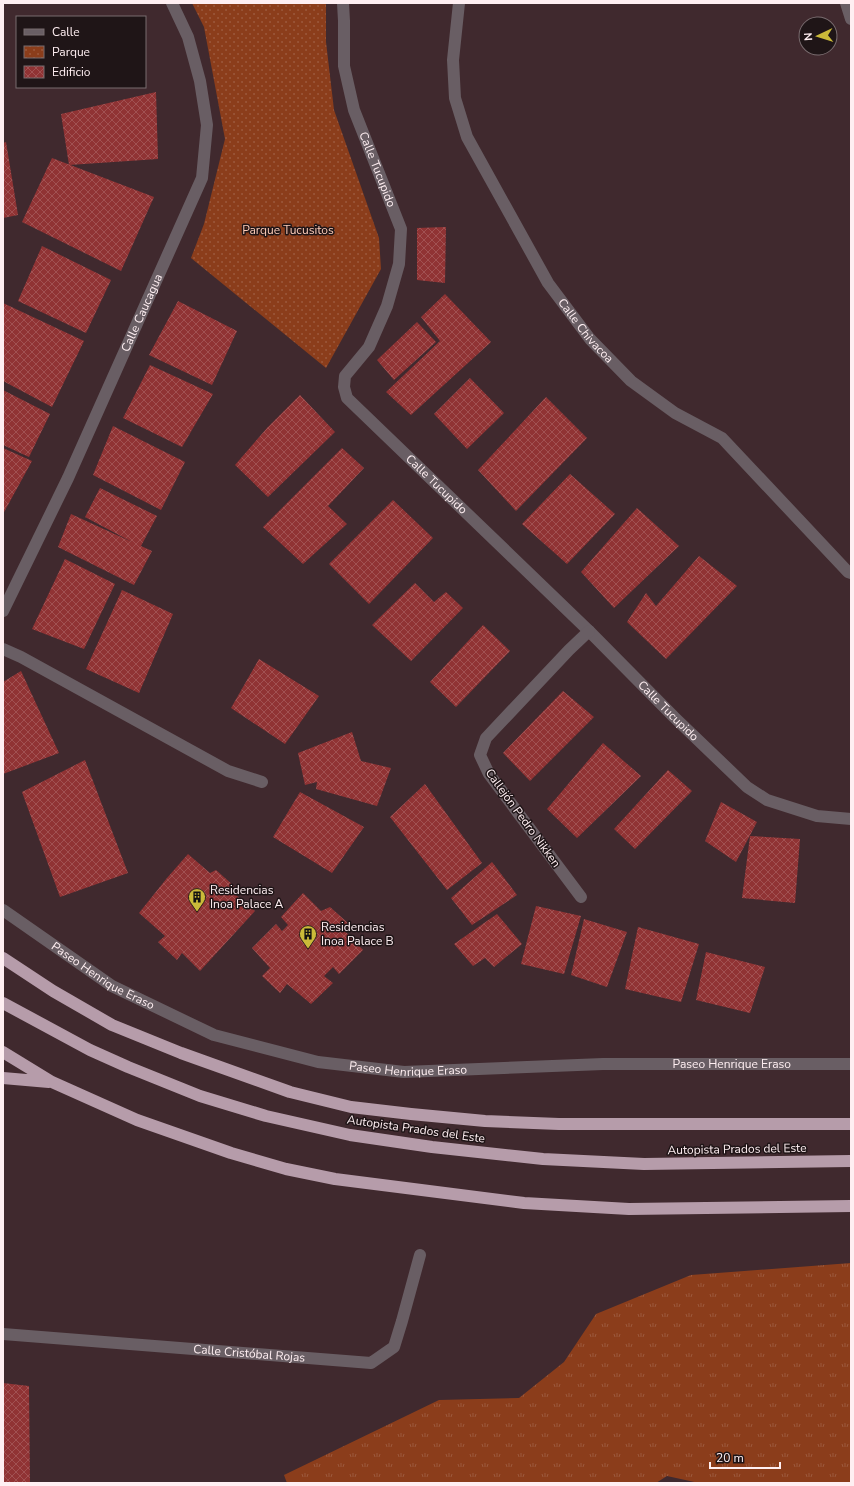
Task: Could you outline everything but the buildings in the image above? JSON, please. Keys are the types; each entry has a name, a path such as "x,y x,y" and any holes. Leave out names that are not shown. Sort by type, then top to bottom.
{"highway":[{"path":"3,958 53,991 112,1025 181,1053 290,1092 351,1107 478,1120 558,1124 851,1124"},
{"name":"Autopista Prados del Este","path":"3,1004 90,1050 200,1096 266,1116 350,1136 432,1148 544,1159 644,1164 851,1161"},
{"path":"3,1052 52,1082 137,1120 231,1153 286,1169 336,1179 524,1203 629,1210 851,1206"},
{"path":"3,1078 52,1082"}],"street":[{"name":"Calle Caucagua","path":"3,611 68,478 202,178 207,125 200,81 188,37 172,3"},
{"name":"Calle Tucupido","path":"343,3 344,66 354,110 401,229 399,264 388,306 368,347 344,376 344,387 347,398 589,631 674,717 748,787 767,800 817,816 851,819"},
{"name":"Calle Chivacoa","path":"459,3 453,60 455,98 467,137 548,282 590,339 631,381 676,413 722,438 848,572 851,573"},
{"path":"846,3 851,19"},
{"name":"Callejón Pedro Nikken","path":"581,897 489,774 480,755 486,738 569,650 589,631"},
{"path":"3,649 21,657 228,771 262,782"},
{"name":"Paseo Henrique Eraso","path":"3,910 112,986 180,1019 214,1035 318,1062 404,1072 603,1064 851,1064"},
{"name":"Calle Cristóbal Rojas","path":"3,1334 371,1363 394,1347 420,1255"}],"green space":[{"name":"Parque Tucusitos","path":"192,3 326,3 326,42 334,110 379,238 381,269 326,368 191,258 204,224 225,139 204,27"},
{"path":"851,1263 851,1483 699,1483 667,1476 656,1483 287,1483 284,1475 439,1400 519,1398 564,1362 596,1314 691,1275"}],"place":[{"name":"Residencias Inoa Palace A","path":"197,912"},
{"name":"Residencias Inoa Palace B","path":"308,949"}]}
